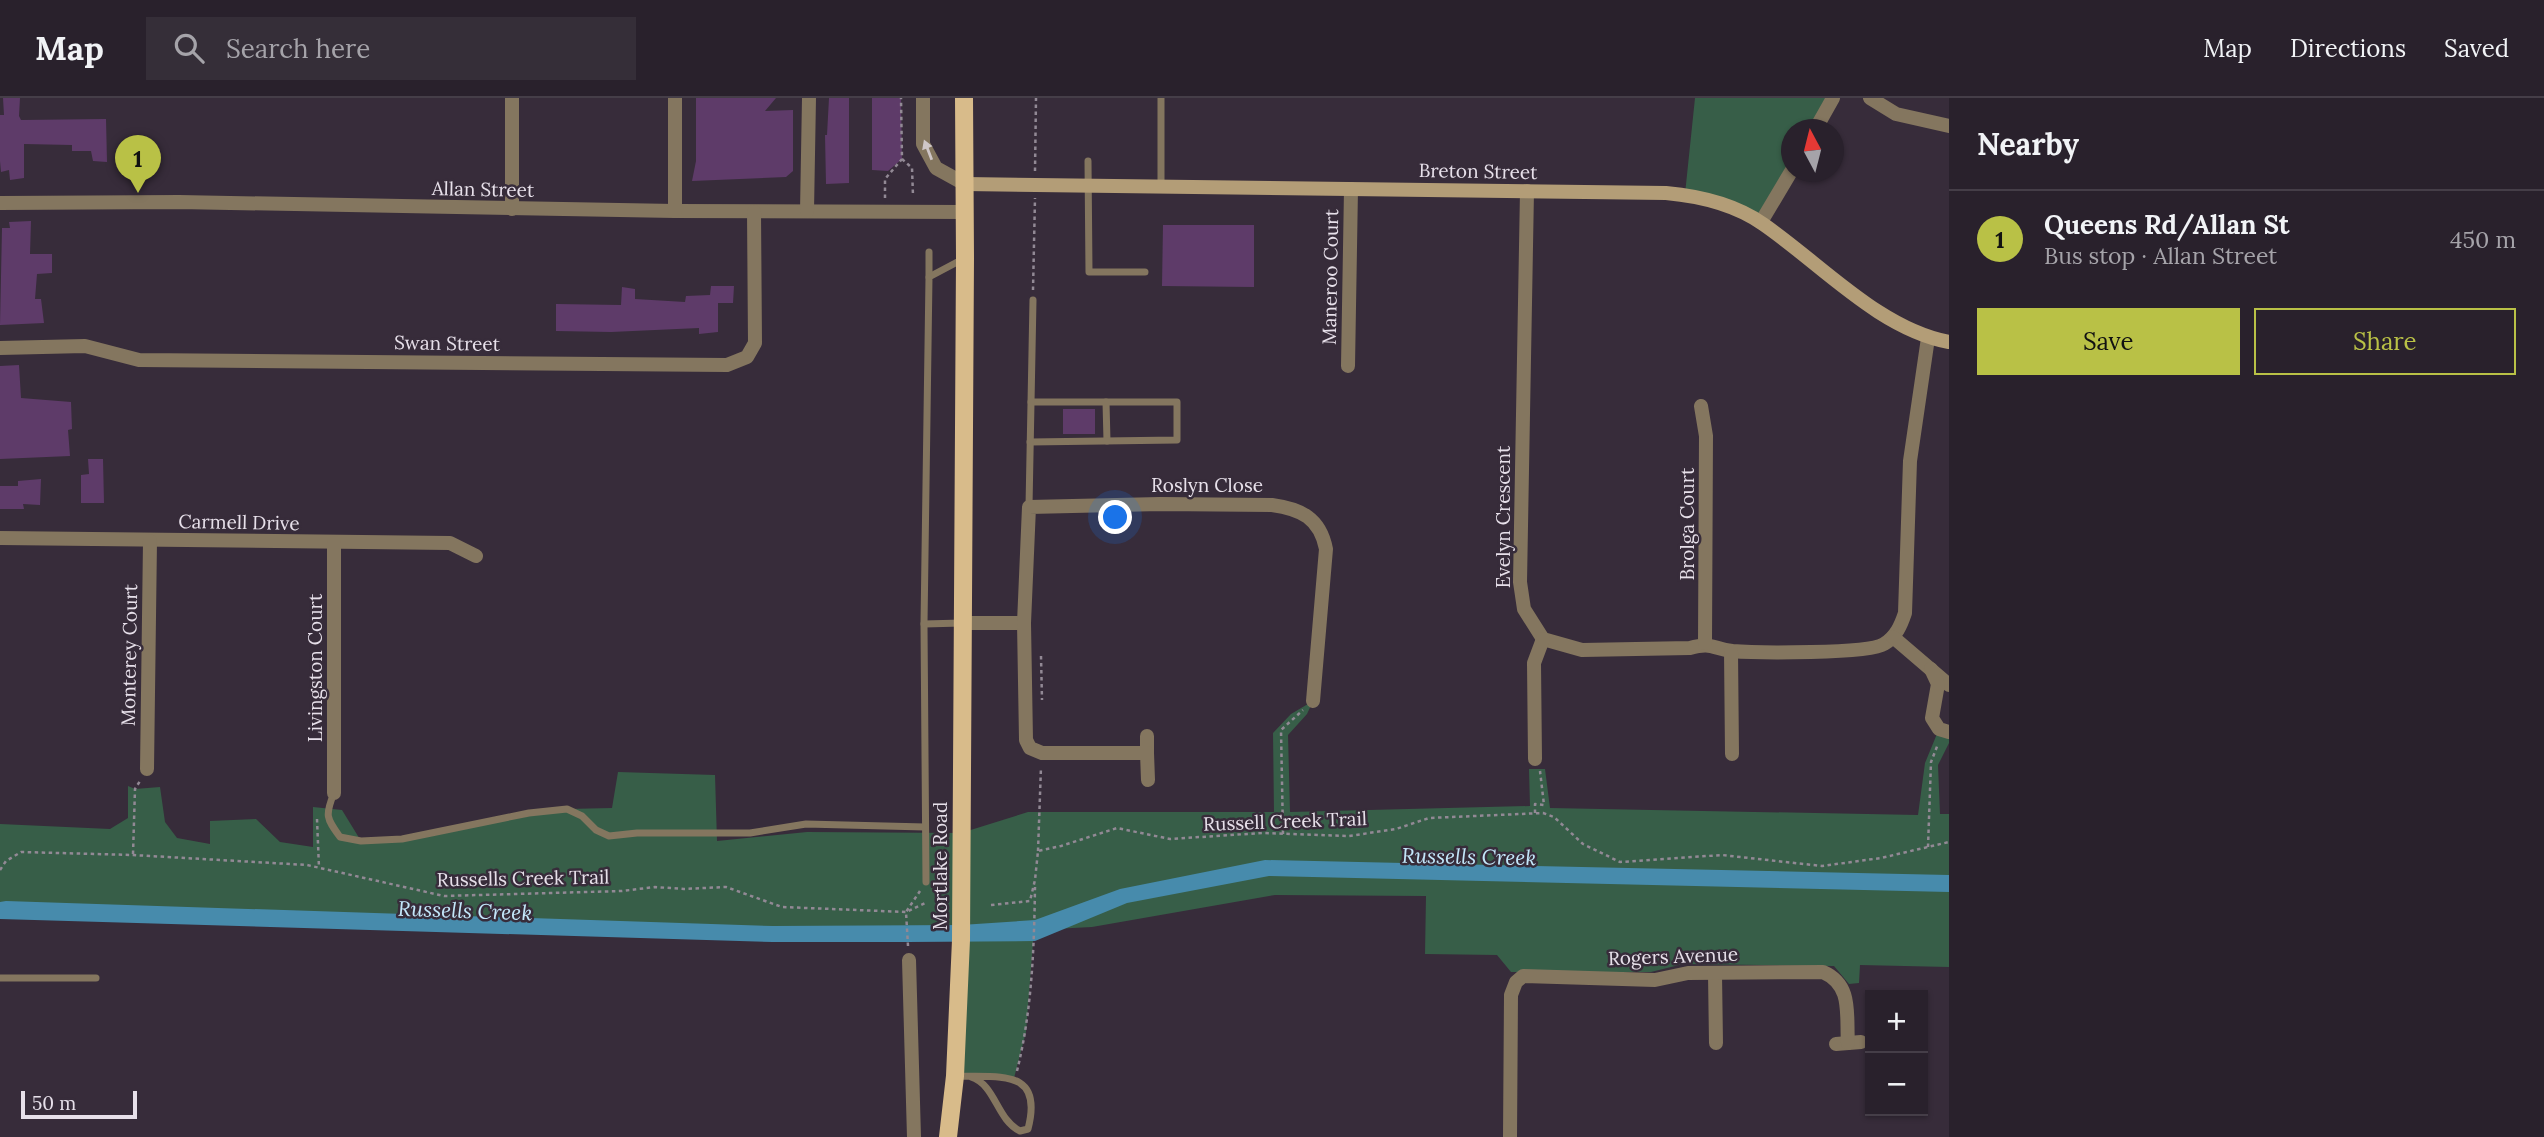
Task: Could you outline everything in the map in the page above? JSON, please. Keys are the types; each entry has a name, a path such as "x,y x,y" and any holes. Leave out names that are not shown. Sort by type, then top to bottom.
{"main road":[{"name":"Mortlake Road","path":"948,1137 963,1077 961,940 964,98"},
{"name":"Mortlake Road","path":"953,1110 955,1137"}],"street":[{"path":"512,98 512,209"},
{"path":"675,98 675,211"},
{"path":"807,211 809,98"},
{"path":"923,98 923,145 936,168 965,184"},
{"path":"1821,119 1833,98"},
{"path":"1870,98 1896,114 1949,126"},
{"path":"1761,222 1784,182"},
{"name":"Breton Street","path":"965,184 1696,195 1761,222 1878,310 1928,338 1949,342"},
{"name":"Maneroo Court","path":"1348,366 1351,188"},
{"name":"Evelyn Crescent","path":"1527,191 1520,582 1524,610 1543,639"},
{"name":"Allan Street","path":"0,203 178,202 512,209 965,212"},
{"name":"Swan Street","path":"0,348 85,346 139,359 727,365 747,357 755,343 754,212"},
{"path":"1535,759 1534,663 1543,639 1582,650 1690,648 1705,643 1731,651 1857,651 1883,645 1892,637 1901,626 1905,613 1910,461 1928,338"},
{"name":"Brolga Court","path":"1701,406 1706,436 1705,643"},
{"name":"Roslyn Close","path":"1029,507 1272,505 1301,512 1323,532 1326,549 1313,701"},
{"path":"1029,507 1024,623 1026,740 1030,748 1046,753 1147,753"},
{"name":"Carmell Drive","path":"0,538 450,544 476,556"},
{"name":"Monterey Court","path":"147,769 150,541"},
{"name":"Livingston Court","path":"334,543 334,793"},
{"path":"962,623 1024,623"},
{"path":"1892,637 1949,685"},
{"path":"1731,651 1732,754"},
{"path":"1931,670 1938,684 1932,710 1933,722 1946,732"},
{"path":"1932,710 1938,701 1949,697"},
{"path":"1147,736 1148,779"},
{"path":"909,960 914,1137"},
{"name":"Rogers Avenue","path":"1510,1137 1511,995 1516,982 1523,976 1654,980 1688,973 1823,972 1836,977 1843,989 1848,1043"},
{"path":"1716,974 1716,1043"}],"lane":[{"path":"1161,98 1161,187"},
{"path":"1088,161 1089,272 1145,272"},
{"name":"Mortlake Road","path":"926,882 924,624 929,252"},
{"path":"929,277 965,258"},
{"path":"1029,507 1033,300"},
{"path":"1030,442 1177,440 1177,402 1031,402"},
{"path":"1106,402 1107,441"},
{"path":"924,624 962,623"},
{"path":"334,793 327,810 329,823 340,837 361,841 402,839 529,813 567,809 582,816 596,830 609,836 636,833 750,833 806,824 925,827"},
{"path":"0,978 96,978"},
{"path":"963,1077 1014,1078 1024,1086 1029,1096 1029,1137"},
{"path":"963,1077 985,1085 1018,1137"},
{"path":"1012,1126 1020,1131 1029,1127"}],"path":[{"path":"885,202 885,179 902,159 901,98"},
{"path":"902,159 912,168 913,202"},
{"path":"1283,834 1281,730 1313,701"},
{"path":"1928,847 1931,762 1946,732"},
{"path":"1535,759 1540,769 1544,805 1535,804 1535,813"},
{"path":"1014,1078 1027,1032 1034,950 1041,766"},
{"path":"133,855 135,789 147,769"},
{"path":"319,868 316,820 327,810"},
{"name":"Russell Creek Trail","path":"1038,851 1117,828 1170,839 1283,834 1349,836 1396,829 1429,818 1535,813 1554,817 1583,844 1620,862 1722,855 1822,866 1881,858 1949,842"},
{"name":"Russells Creek Trail","path":"0,870 6,861 21,852 133,855 307,865 444,896 622,891 655,887 726,887 782,907 906,912 925,903"},
{"path":"991,905 1030,901 1035,880"},
{"path":"909,960 906,912 926,882"}],"green space":[{"path":"1695,98 1833,98 1821,119 1781,119 1781,182 1784,182 1761,222 1685,194"},
{"path":"1313,701 1307,714 1288,735 1290,812 1530,806 1529,769 1545,769 1550,808 1918,815 1925,763 1939,729 1949,730 1949,743 1938,765 1940,814 1949,814 1949,967 1860,965 1859,983 1849,984 1834,966 1683,964 1651,972 1511,972 1497,955 1425,954 1426,896 1275,895 1092,927 1034,930 1026,1032 1014,1078 956,1076 961,934 0,912 0,824 110,829 128,818 128,786 135,789 160,787 165,822 177,838 210,844 210,821 256,819 280,842 313,847 313,807 342,810 361,841 459,829 567,809 612,808 618,772 715,775 717,841 807,832 961,833 1028,812 1274,812 1273,733 1291,714"}],"water":[{"path":"1265,860 1949,875 1949,892 1269,876 1127,903 1035,941 773,942 0,919 0,902 6,901 773,926 961,925 1035,920 1120,889"}],"building":[{"path":"3,98 20,98 21,120 106,119 107,162 93,161 91,151 72,151 72,145 24,144 24,178 10,180 9,170 1,172 0,161 0,115 4,115"},
{"path":"696,98 776,98 765,111 793,110 793,171 786,177 692,181 696,161"},
{"path":"829,98 849,98 849,183 826,184 825,135"},
{"path":"872,98 901,98 902,159 888,171 872,170"},
{"path":"31,221 30,254 52,254 52,273 37,274 35,299 41,299 44,323 0,325 2,228 10,228 9,222"},
{"path":"1163,225 1254,225 1254,287 1162,286"},
{"path":"711,286 734,286 733,303 718,303 718,332 699,334 699,328 611,332 556,331 556,304 621,305 622,287 635,289 635,299 685,302 686,296 710,295"},
{"path":"19,365 21,398 71,402 72,429 68,430 70,456 0,459 0,366"},
{"path":"1063,409 1095,409 1095,434 1063,434"},
{"path":"88,459 103,459 104,503 81,503 81,475 89,474"},
{"path":"41,479 40,505 23,504 24,509 0,509 0,486 18,486 18,481"}],"place":[{"name":"Queens Rd/Allan St","path":"138,193"}],"water label":[{"name":"Russells Creek","path":"1469,857"},
{"name":"Russells Creek","path":"465,911"}]}
